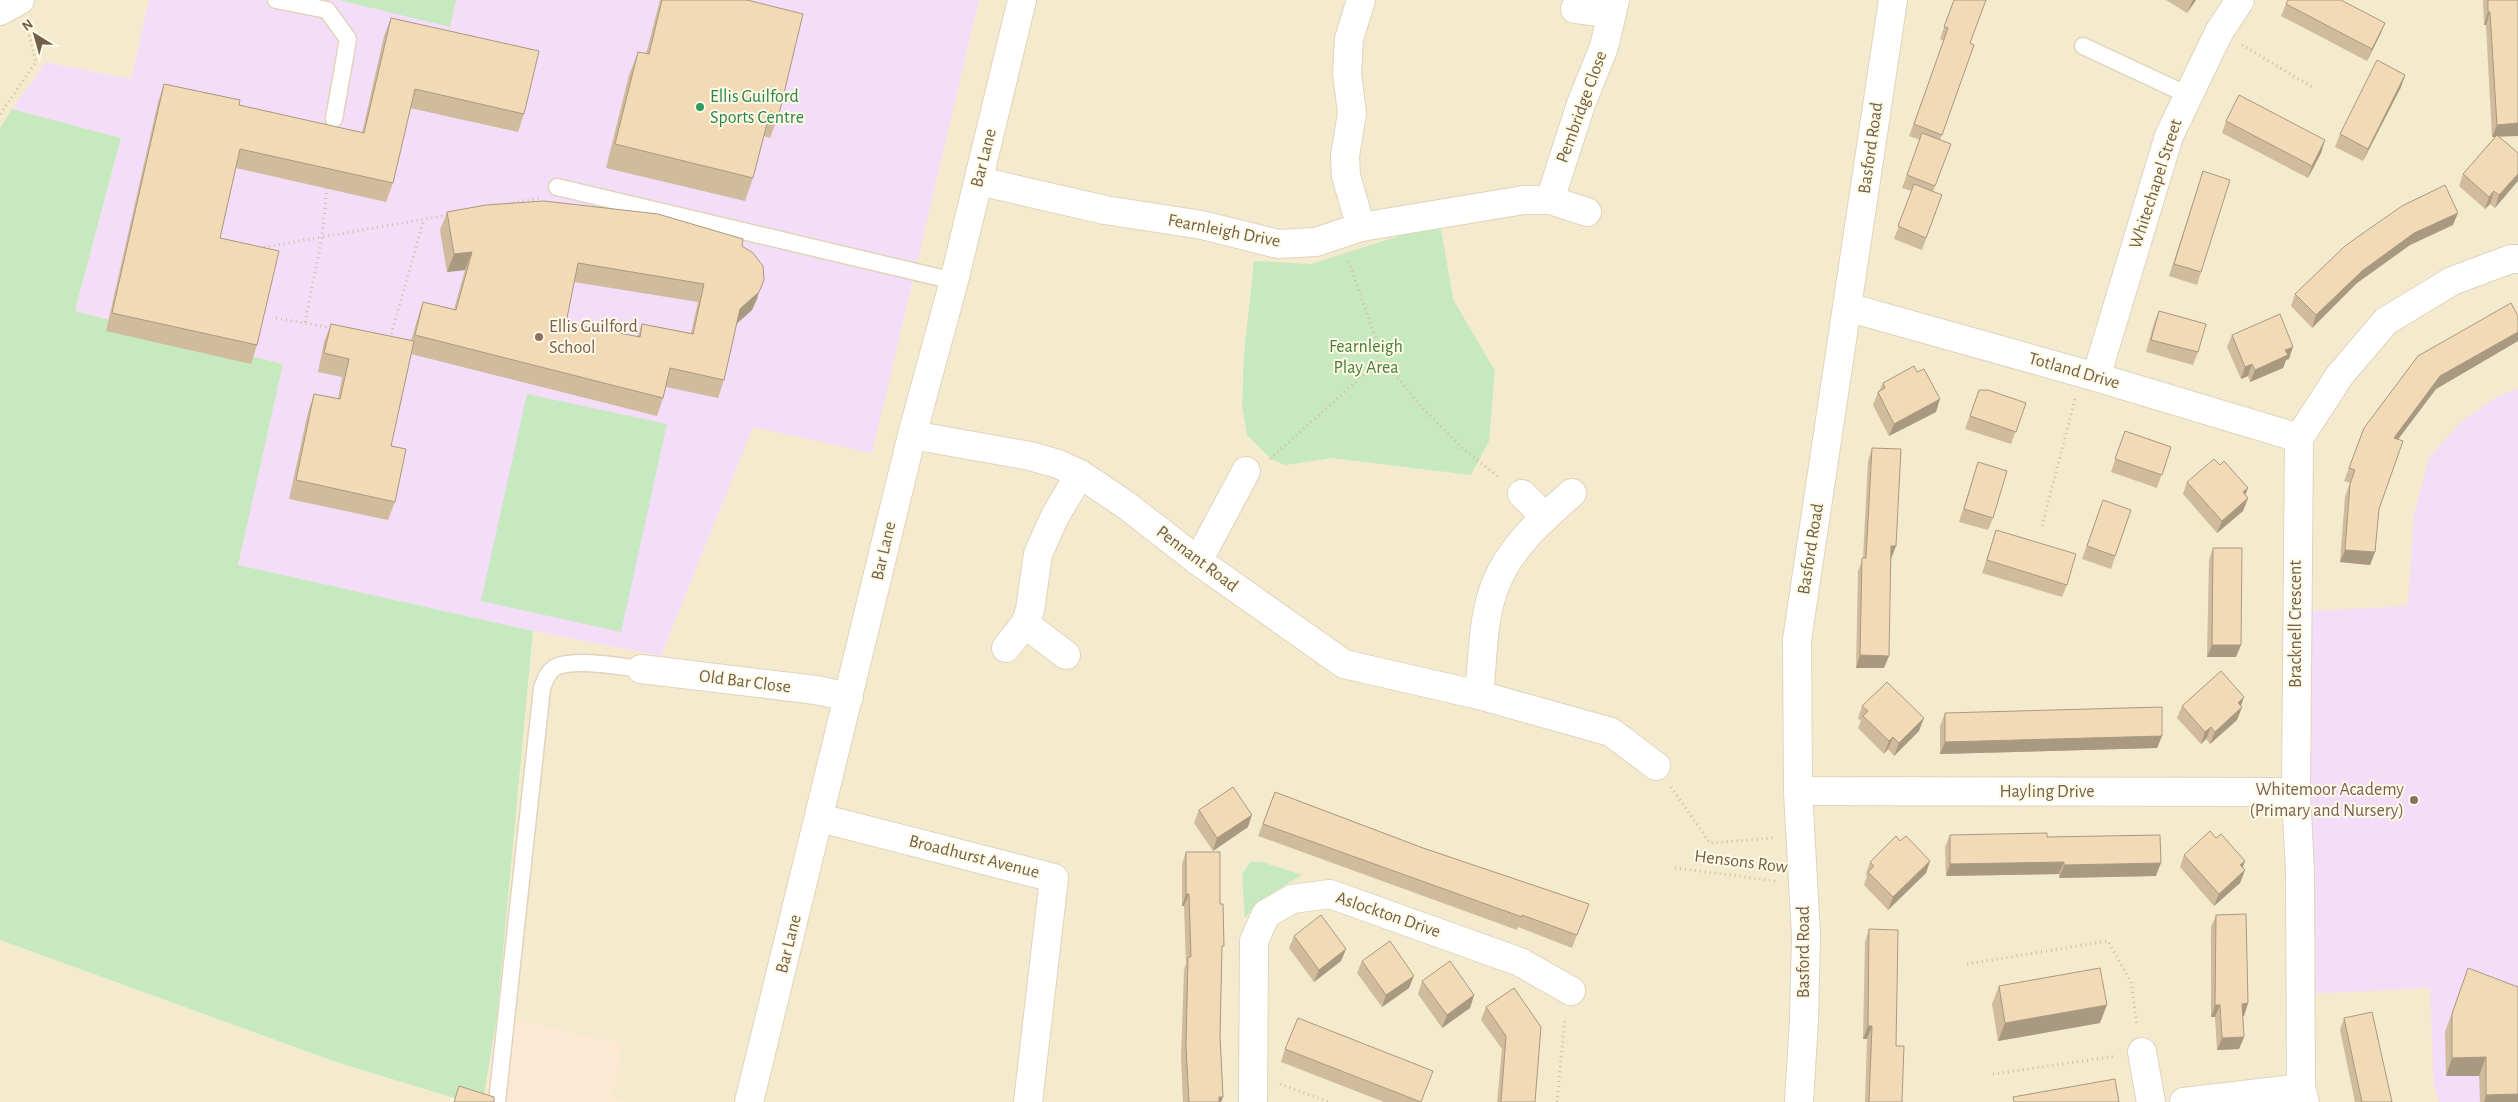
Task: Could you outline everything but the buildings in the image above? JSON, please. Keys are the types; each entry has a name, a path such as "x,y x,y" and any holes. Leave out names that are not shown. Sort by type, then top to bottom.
{"street":[{"path":"0,11 19,0"},
{"name":"Bar Lane","path":"750,1102 912,435 954,281 1022,0"},
{"path":"1351,231 1345,156 1352,113 1346,73 1349,39 1361,0"},
{"name":"Basford Road","path":"1799,1102 1804,1020 1806,935 1798,791 1796,640 1848,307 1893,0"},
{"name":"Whitechapel Street","path":"2089,376 2169,136 2219,32 2240,0"},
{"name":"Pembridge Close","path":"1550,200 1580,104 1604,47 1614,7 1575,9"},
{"name":"Fearnleigh Drive","path":"979,181 1104,210 1202,225 1278,244 1316,242 1351,231 1524,200 1550,200 1587,212"},
{"path":"2299,438 2340,375 2386,321 2452,281 2518,259"},
{"name":"Totland Drive","path":"1848,307 2299,438"},
{"name":"Pennant Road","path":"912,435 1030,456 1058,464 1080,474 1126,505 1198,561 1344,664 1479,695 1616,721 1656,766"},
{"name":"Bracknell Crescent","path":"2299,438 2296,792 2300,872 2303,1095"},
{"path":"1198,561 1246,471"},
{"path":"1006,648 1025,624 1030,610 1038,554 1055,516 1080,474"},
{"path":"1479,695 1489,609 1497,581 1512,554 1545,517 1572,493"},
{"path":"1522,494 1545,517"},
{"path":"1025,624 1066,655"},
{"name":"Old Bar Close","path":"641,669 816,690 849,697"},
{"name":"Hayling Drive","path":"1798,791 2296,792"},
{"name":"Broadhurst Avenue","path":"820,818 1054,878 1028,1102"},
{"name":"Aslockton Drive","path":"1253,1102 1254,942 1266,914 1292,899 1330,894 1520,962 1571,991"},
{"path":"2142,1052 2151,1102"},
{"path":"2184,1102 2303,1095"}],"lane":[{"path":"276,0 327,10 348,39 334,119"},
{"path":"2083,46 2188,95"},
{"path":"557,187 954,281"},
{"path":"497,1102 542,688 547,676 555,668 572,663 641,669"}],"path":[{"path":"0,114 36,62 19,0"},
{"path":"2219,32 2312,87"},
{"path":"499,206 537,199 557,187"},
{"path":"305,322 322,237 327,188"},
{"path":"256,249 451,214"},
{"path":"380,338 389,340 424,219"},
{"path":"1246,471 1271,459 1378,362 1378,345 1346,254 1351,231"},
{"path":"276,318 333,328"},
{"path":"1378,362 1400,380 1418,404 1462,448 1522,494"},
{"path":"2042,526 2089,376"},
{"path":"1656,766 1710,843 1801,836"},
{"name":"Hensons Row","path":"1675,868 1803,884"},
{"path":"1967,964 2108,942 2131,982 2142,1052 1993,1074"},
{"path":"1557,1102 1564,1023 1571,991"},
{"path":"1252,1074 1329,1102"}],"shaded area":[{"path":"0,0 149,0 131,79 46,62 0,128"},
{"name":"Ellis Guilford School","path":"149,0 979,0 872,453 753,427 661,656 533,631 237,565 283,364 75,311 121,138 12,109 46,62 131,79"},
{"path":"979,0 2518,0 2518,1102 627,1102 612,1098 497,1016 533,631 661,656 753,426 914,271"},
{"name":"Whitemoor Academy (Primary and Nursery)","path":"2518,389 2518,1102 2439,1102 2434,1085 2430,988 2306,994 2312,611 2408,606 2414,514 2429,458 2461,422 2497,397"},
{"path":"0,940 339,1063 451,1097 449,1102 0,1102"},
{"path":"497,1016 622,1044 612,1098 627,1102 483,1102"}],"green space":[{"path":"339,0 456,0 450,27"},
{"path":"12,109 121,138 75,311 283,364 238,565 533,631 497,1016 483,1102 470,1102 451,1097 339,1063 0,940 0,128"},
{"name":"Fearnleigh Play Area","path":"1440,223 1453,299 1495,371 1489,441 1471,475 1332,458 1285,465 1271,459 1247,435 1242,405 1244,355 1254,261 1311,264"},
{"path":"527,394 667,424 621,632 481,601"},
{"path":"1250,862 1262,862 1302,875 1259,901 1245,918 1242,875"}],"place":[{"name":"Ellis Guilford Sports Centre","path":"700,107"},
{"name":"Ellis Guilford School","path":"539,337"},
{"name":"Whitemoor Academy (Primary and Nursery)","path":"2414,800"}]}
